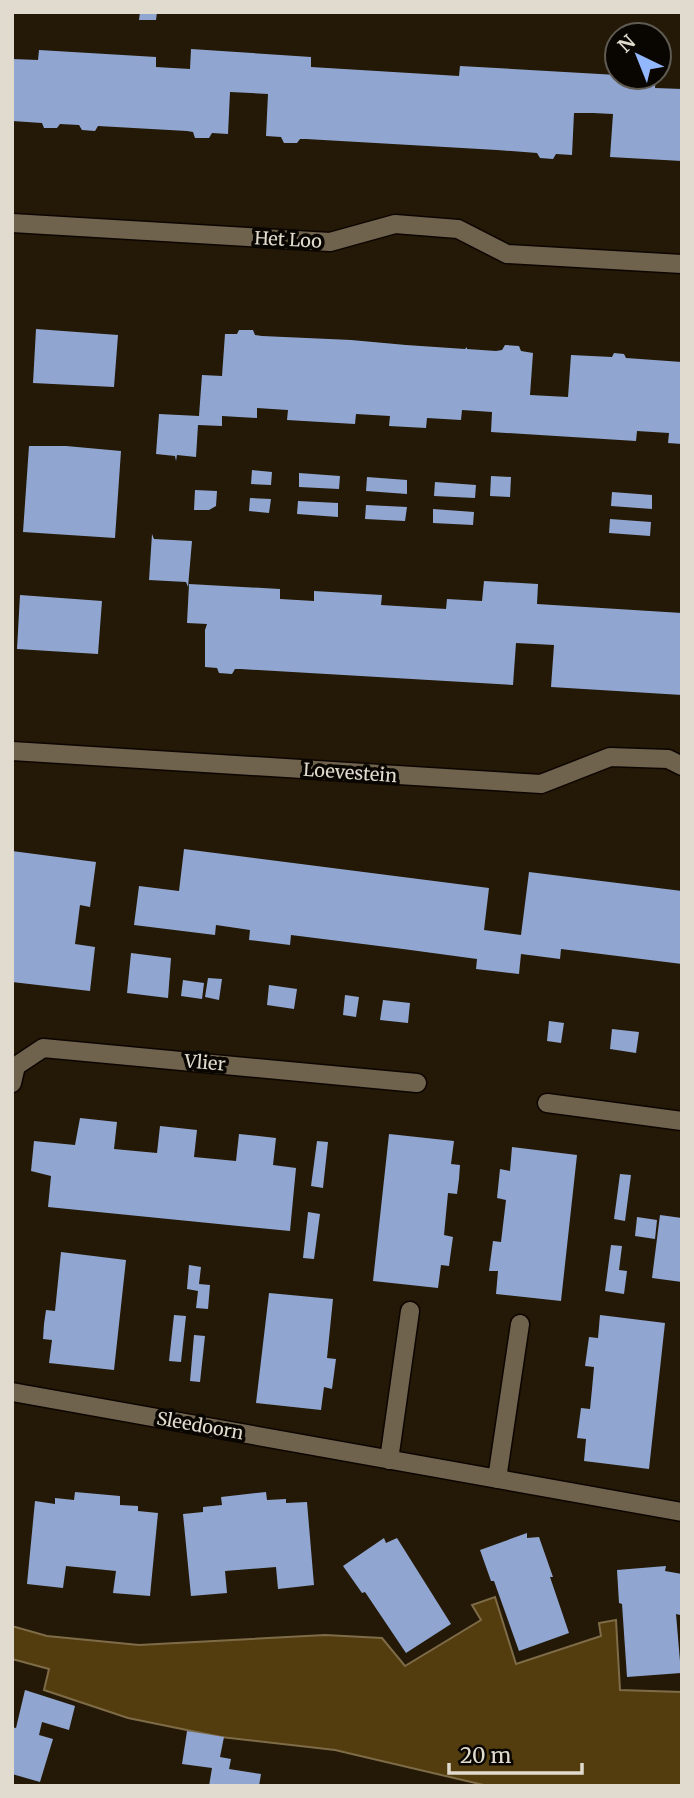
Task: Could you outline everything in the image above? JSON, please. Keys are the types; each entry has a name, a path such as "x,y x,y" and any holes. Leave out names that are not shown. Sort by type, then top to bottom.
{"street":[{"name":"Het Loo","path":"12,223 330,243 395,224 458,229 507,254 682,264"},
{"name":"Loevestein","path":"12,751 541,784 610,757 668,759 682,766"},
{"name":"Vlier","path":"12,1083 16,1066 43,1048 417,1083"},
{"path":"547,1103 682,1121"},
{"path":"389,1460 410,1311"},
{"path":"497,1479 520,1324"},
{"name":"Sleedoorn","path":"12,1392 682,1512"}],"shaded area":[{"path":"495,1597 516,1664 601,1636 599,1623 616,1620 620,1690 682,1692 682,1786 488,1786 335,1750 221,1737 128,1718 44,1690 49,1669 12,1659 12,1626 47,1636 139,1645 325,1635 382,1638 405,1666 481,1620 472,1605"}],"building":[{"path":"140,12 157,12 156,20 139,20"},
{"path":"191,49 311,57 311,67 459,76 460,66 603,74 603,91 682,89 682,161 610,157 613,114 574,113 572,155 556,154 553,159 540,158 537,153 497,150 306,139 300,139 297,143 284,143 281,137 266,136 268,94 230,92 228,134 212,133 209,138 195,138 193,132 187,131 98,126 95,131 82,130 79,125 60,124 57,128 44,128 42,123 12,121 12,59 38,60 39,50 156,57 156,67 190,69"},
{"path":"36,329 118,335 114,387 33,383"},
{"path":"239,330 253,330 255,335 262,336 465,349 467,347 496,351 502,350 505,345 519,346 521,351 533,353 530,395 568,397 571,355 612,357 614,353 624,354 626,358 682,362 682,444 668,443 669,433 637,431 636,441 491,432 492,412 462,410 461,420 427,418 426,428 389,426 390,416 356,414 355,424 287,420 288,410 257,408 257,418 222,416 222,426 198,425 196,457 177,455 176,461 175,456 156,454 159,414 199,416 202,375 222,376 225,334 237,334"},
{"path":"29,446 121,451 115,538 23,532"},
{"path":"252,470 272,472 271,485 251,484"},
{"path":"299,473 340,476 339,489 299,487"},
{"path":"491,476 511,477 510,497 490,496"},
{"path":"367,477 407,480 407,494 366,491"},
{"path":"435,482 476,485 475,498 434,496"},
{"path":"195,490 217,491 216,506 209,510 194,510"},
{"path":"612,492 652,495 652,509 611,506"},
{"path":"250,498 271,499 269,513 249,511"},
{"path":"298,501 338,503 338,517 297,514"},
{"path":"366,505 407,507 405,521 365,519"},
{"path":"433,509 474,512 473,525 433,523"},
{"path":"610,519 651,522 650,536 609,533"},
{"path":"152,534 154,539 192,541 188,587 186,582 149,580"},
{"path":"484,581 538,584 537,604 682,613 682,695 551,687 554,645 516,643 513,685 241,669 235,669 232,674 219,673 217,668 205,667 207,624 187,623 189,584 280,589 280,599 314,601 314,591 382,595 381,605 446,609 447,599 482,601"},
{"path":"20,595 102,601 98,654 17,649"},
{"path":"184,849 489,888 484,930 521,935 529,872 682,891 682,964 561,949 560,959 521,954 519,974 476,969 477,959 403,949 291,935 290,945 249,940 250,930 216,925 215,935 134,925 139,886 179,891"},
{"path":"12,851 96,862 90,907 80,905 75,944 95,947 90,991 12,982"},
{"path":"131,953 171,958 168,998 127,993"},
{"path":"208,978 222,979 219,1000 205,997"},
{"path":"183,980 204,983 202,999 181,996"},
{"path":"269,985 297,989 294,1009 267,1005"},
{"path":"345,995 359,997 356,1017 343,1015"},
{"path":"383,1000 410,1003 408,1023 380,1020"},
{"path":"549,1021 564,1023 561,1043 547,1041"},
{"path":"612,1029 639,1032 636,1053 610,1049"},
{"path":"80,1118 117,1122 114,1149 157,1153 160,1126 197,1130 194,1157 236,1161 239,1134 276,1138 273,1165 296,1168 290,1231 48,1207 51,1176 31,1171 34,1141 75,1145"},
{"path":"389,1134 454,1141 451,1164 460,1165 459,1179 457,1194 448,1193 444,1235 453,1237 449,1266 441,1265 438,1288 373,1281"},
{"path":"317,1141 328,1142 323,1188 311,1186"},
{"path":"512,1147 577,1155 561,1301 496,1294 498,1271 489,1271 493,1241 501,1242 506,1200 497,1198 500,1169 510,1171"},
{"path":"620,1174 631,1175 625,1221 614,1219"},
{"path":"308,1212 320,1214 314,1259 303,1258"},
{"path":"660,1215 682,1218 682,1282 652,1278"},
{"path":"637,1217 657,1220 655,1239 635,1236"},
{"path":"611,1245 622,1246 619,1270 627,1271 624,1294 605,1291"},
{"path":"61,1252 126,1260 114,1370 49,1363 52,1340 43,1339 44,1324 46,1310 55,1311"},
{"path":"189,1265 201,1267 199,1284 210,1285 208,1309 196,1308 198,1291 187,1289"},
{"path":"269,1293 333,1299 327,1358 336,1359 332,1389 324,1387 321,1410 256,1403"},
{"path":"174,1315 186,1316 181,1362 169,1361"},
{"path":"600,1315 665,1323 649,1469 584,1461 586,1439 577,1438 581,1408 590,1409 594,1367 585,1366 589,1337 598,1338"},
{"path":"194,1335 205,1336 200,1382 190,1381"},
{"path":"75,1492 120,1496 120,1505 138,1506 138,1511 158,1513 150,1596 113,1593 116,1571 66,1566 63,1588 27,1584 35,1501 55,1504 55,1498 74,1500"},
{"path":"266,1492 267,1500 307,1502 314,1585 278,1589 276,1567 225,1571 227,1593 191,1596 183,1514 203,1512 203,1507 222,1505 221,1497"},
{"path":"527,1533 527,1538 539,1537 569,1633 519,1651 480,1550"},
{"path":"384,1538 386,1543 397,1538 451,1624 406,1653 365,1592 362,1593 343,1566"},
{"path":"666,1566 665,1571 682,1574 682,1605 680,1604 680,1615 676,1614 681,1673 627,1677 617,1570"},
{"path":"25,1690 75,1706 69,1730 42,1722 39,1735 53,1739 40,1782 12,1774 12,1727 16,1728"},
{"path":"187,1731 224,1737 220,1757 231,1759 229,1769 261,1774 259,1786 209,1786 212,1768 182,1764"}]}
